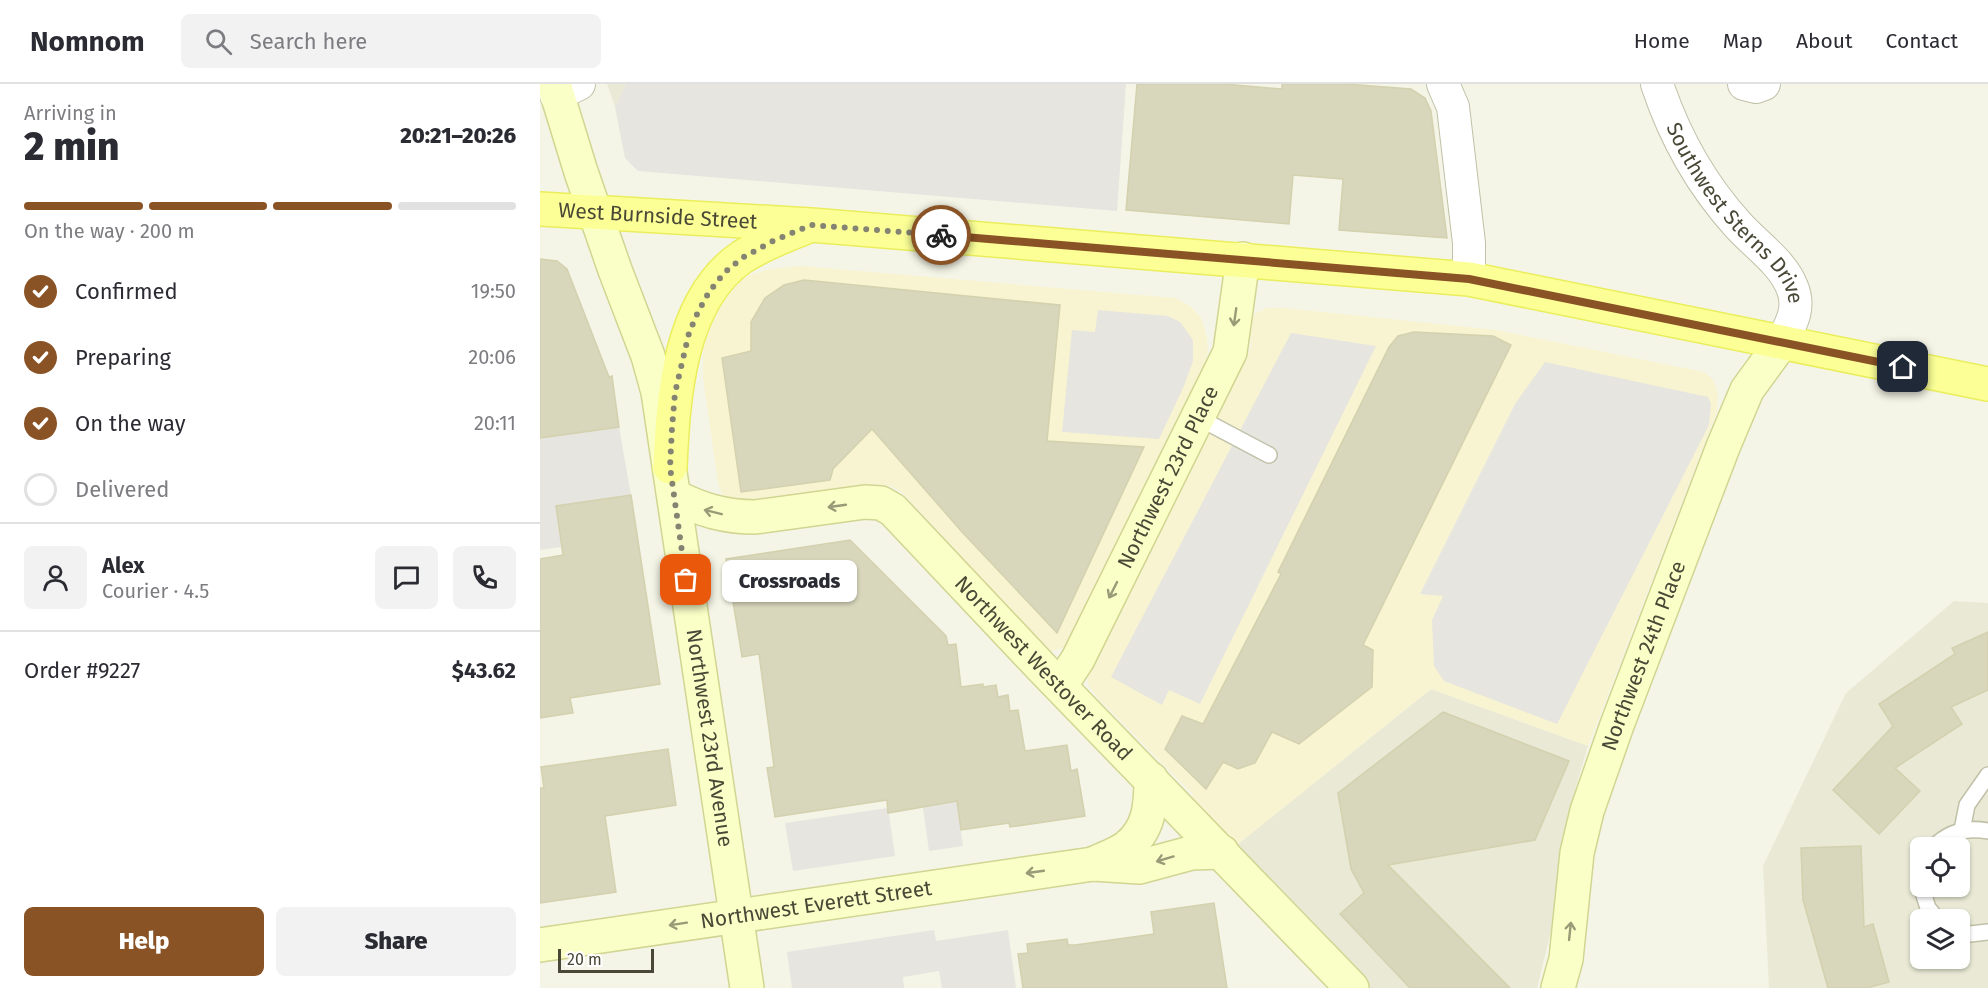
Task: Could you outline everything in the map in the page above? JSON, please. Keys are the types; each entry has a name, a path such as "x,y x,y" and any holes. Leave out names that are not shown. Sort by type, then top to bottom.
{"main road":[{"name":"Northwest 23rd Avenue","path":"563,88 596,211 615,270 648,356 658,392 747,988"},
{"name":"West Burnside Street","path":"540,209 811,225 1469,279 1988,384"},
{"path":"672,481 675,393 689,333 698,312 709,292 724,273 742,258 773,241 811,225"},
{"name":"Northwest 23rd Place","path":"1061,685 1078,660 1230,352 1243,259"},
{"name":"Northwest 24th Place","path":"1558,988 1566,959 1581,831 1617,725 1719,458 1748,390 1782,342"},
{"name":"Northwest Westover Road","path":"672,481 695,507 714,513 742,517 866,502 881,503 893,510 1352,988"},
{"name":"Northwest Everett Street","path":"1093,864 1127,848 1146,826 1151,806 1151,780"},
{"name":"Northwest Everett Street","path":"540,945 1093,864 1139,867 1174,856 1222,852"}],"street":[{"path":"1443,84 1453,106 1469,243 1469,279"},
{"name":"Southwest Sterns Drive","path":"1657,84 1677,135 1701,179 1739,226 1778,264 1792,286 1796,304 1795,315 1782,342"},
{"path":"1744,84 1756,87 1764,84"}],"lane":[{"path":"1199,418 1269,455"},
{"path":"1962,830 1967,805 1988,775"},
{"path":"1946,837 1962,830 1988,831"},
{"path":"1970,934 1988,932"}],"shaded area":[{"path":"607,84 626,84 615,107"},
{"path":"626,84 1126,84 1117,211 638,171 625,158 615,107"},
{"path":"801,266 1175,298 1190,306 1201,318 1207,337 1208,353 1200,376 1070,640 1063,648 1052,651 1042,646 902,492 891,486 875,484 739,503 730,501 722,494 718,483 703,377 703,351 708,323 720,296 741,278 770,269"},
{"path":"1267,308 1496,330 1704,372 1713,380 1718,393 1717,411 1588,746 1431,689 1232,849 1195,810 1192,793 1097,697 1088,684 1087,667 1094,649 1249,353 1251,344 1249,321 1256,313"},
{"path":"1098,310 1168,316 1180,322 1193,340 1193,361 1159,439 1062,432 1072,330 1095,332"},
{"path":"1291,333 1376,346 1200,704 1169,690 1162,705 1111,677"},
{"path":"1545,362 1708,397 1711,404 1709,425 1557,724 1444,681 1434,666 1432,620 1443,596 1420,594 1515,404"},
{"path":"619,427 631,495 556,506 561,547 540,550 540,438"},
{"path":"1954,601 1988,603 1988,988 1769,988 1763,866 1846,693"},
{"path":"1431,689 1588,746 1559,860 1552,927 1537,988 1366,988 1232,849"},
{"path":"953,774 963,846 929,851 919,779"},
{"path":"888,808 895,856 793,871 785,823"},
{"path":"934,930 936,941 1008,930 1016,988 942,988 939,971 903,977 904,988 792,988 787,952"}],"building":[{"path":"1137,84 1224,84 1282,89 1282,84 1346,84 1411,89 1425,98 1431,111 1447,238 1339,230 1343,179 1293,175 1289,224 1126,210"},
{"path":"540,259 557,261 567,269 609,377 612,376 619,427 540,438"},
{"path":"804,280 1060,305 1047,441 1144,447 1057,633 963,533 872,429 833,469 830,480 741,492 722,358 751,351 751,322 765,298 784,285"},
{"path":"1414,332 1493,336 1511,345 1363,645 1373,650 1372,687 1299,744 1272,732 1255,763 1238,769 1223,762 1206,789 1165,749 1182,716 1203,724 1281,574 1278,572 1389,347 1398,336"},
{"path":"631,495 660,684 570,698 573,713 540,718 540,559 563,555 556,506"},
{"path":"850,540 946,636 948,645 956,644 961,687 996,685 998,697 1008,695 1010,711 1018,710 1025,751 1067,745 1071,771 1077,769 1085,816 1010,827 1009,823 961,830 957,801 888,813 887,800 775,817 767,768 774,767 759,654 742,657 726,559"},
{"path":"1988,632 1988,690 1951,707 1962,724 1895,768 1920,791 1879,834 1833,790 1893,726 1879,704 1955,654 1952,648"},
{"path":"1443,712 1569,761 1535,840 1388,865 1510,988 1410,988 1340,914 1364,893 1351,869 1338,793"},
{"path":"668,749 676,805 605,816 616,892 540,903 540,788 544,788 541,767"},
{"path":"1861,846 1864,927 1873,924 1889,982 1867,988 1828,988 1803,900 1801,848"},
{"path":"1214,903 1227,988 1023,988 1018,954 1028,953 1027,944 1067,939 1068,945 1075,945 1154,934 1151,912"}],"way so far":[{"path":"686,580 670,467 672,428 675,393 689,333 709,292 724,273 742,258 773,241 811,225 941,235"}],"place":[{"name":"Crossroads","path":"686,580"}],"route":[{"path":"941,235 1469,279 1903,367"}]}
